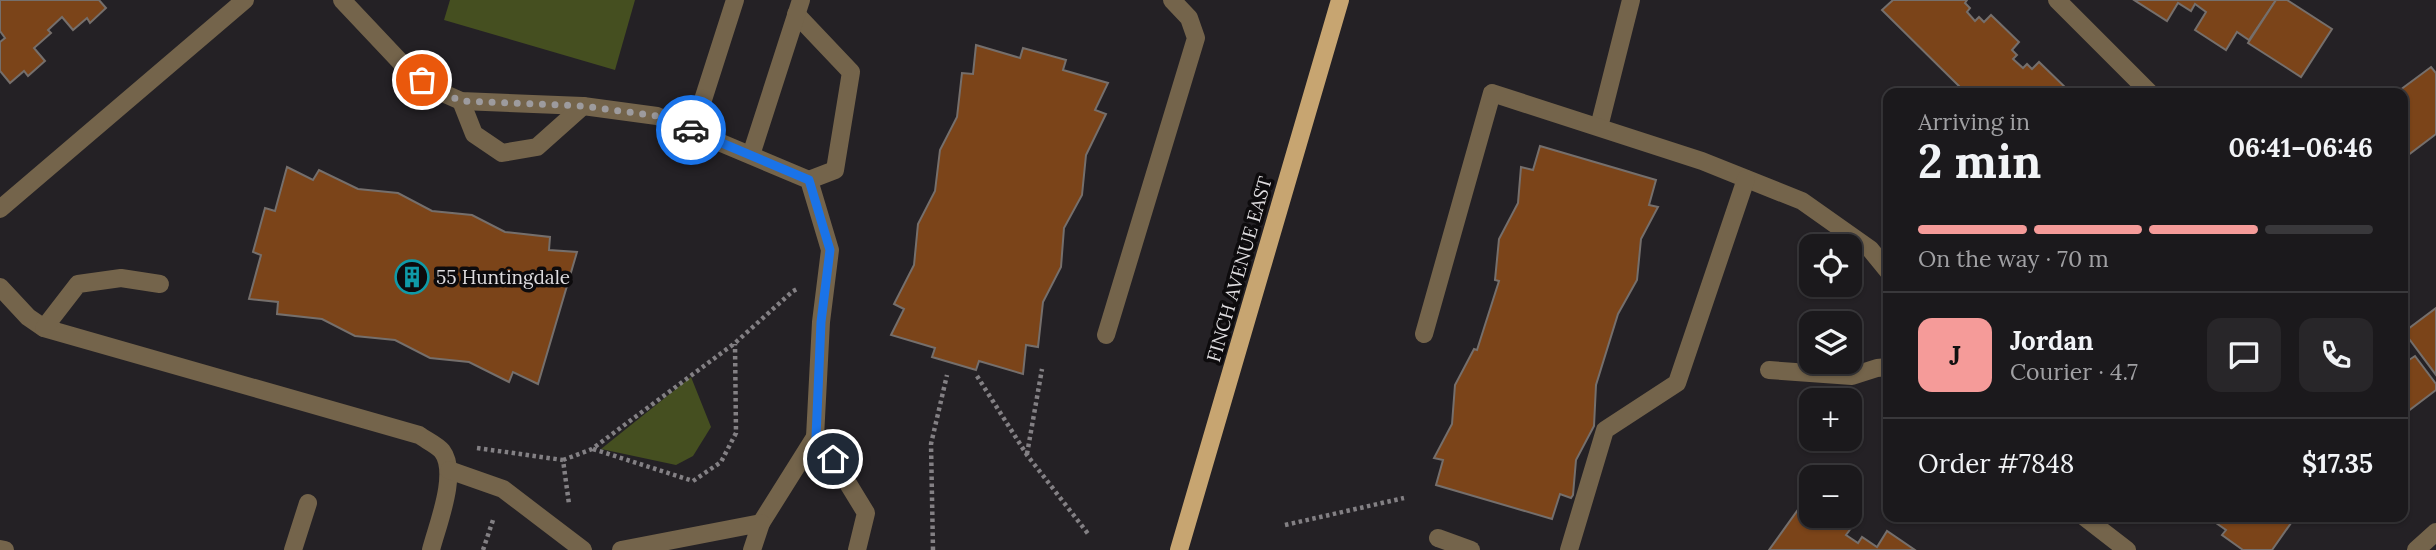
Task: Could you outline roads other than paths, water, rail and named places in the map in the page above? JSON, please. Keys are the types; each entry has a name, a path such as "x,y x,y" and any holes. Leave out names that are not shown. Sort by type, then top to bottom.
{"main road":[{"name":"FINCH AVENUE EAST","path":"1179,550 1340,0"}],"street":[{"path":"0,209 245,0"},
{"path":"342,0 408,71 436,90 461,101 583,106 657,116 809,180 835,170 851,72 798,7"},
{"path":"693,131 735,0"},
{"path":"1106,335 1196,38 1189,18 1172,0"},
{"path":"1599,127 1631,0"},
{"path":"2057,0 2145,88"},
{"path":"751,155 798,7"},
{"path":"1424,334 1492,93 1702,161 1802,201 1870,250 1883,265"},
{"path":"461,101 474,134 502,153 537,147 583,106"},
{"path":"1569,550 1605,430 1677,383 1746,179"},
{"path":"752,550 761,523 816,437 821,322 830,250 809,180"},
{"path":"44,328 78,284 121,278 160,284"},
{"path":"0,287 28,317 44,328 419,435 442,451 449,470 430,550"},
{"path":"1769,370 1852,376 1883,367"},
{"path":"816,437 833,459 866,513 857,550"},
{"path":"449,470 503,489 583,550"},
{"path":"293,550 308,503"},
{"path":"2091,522 2127,550"},
{"path":"621,550 761,523"},
{"path":"2416,550 2436,532"},
{"path":"1438,538 1471,550"}],"place":[{"name":"55 Huntingdale","path":"412,277"}]}
